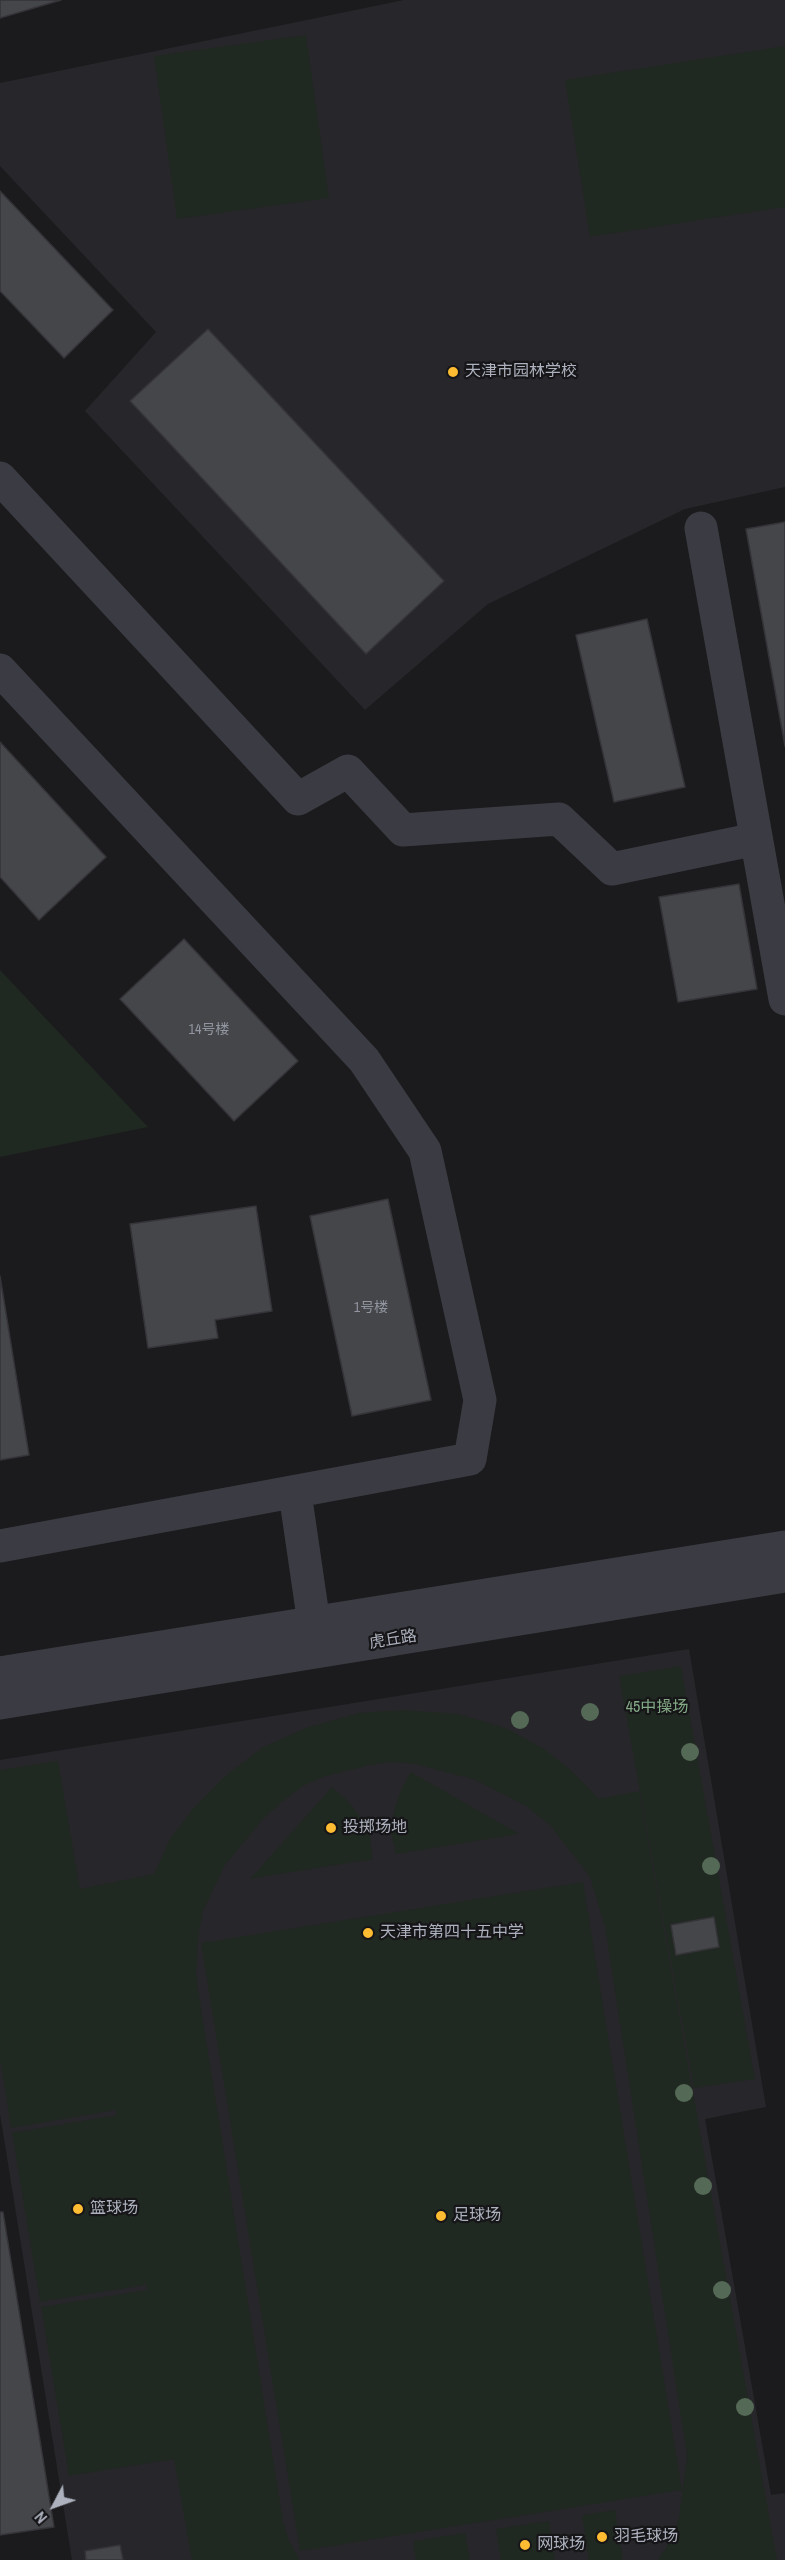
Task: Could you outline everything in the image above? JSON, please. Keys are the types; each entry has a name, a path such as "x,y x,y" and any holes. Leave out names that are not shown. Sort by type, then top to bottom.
{"street":[{"path":"0,478 298,799 348,771 403,830 559,819 612,869 756,839"},
{"path":"701,528 756,839 780,940 785,999"},
{"path":"0,670 364,1060 424,1151 480,1400 470,1459 0,1546"},
{"path":"296,1493 316,1637"},
{"name":"虎丘路","path":"0,1703 316,1637 785,1547"},
{"name":"虎丘路","path":"0,1673 316,1637 785,1576"}],"shaded area":[{"name":"天津市园林学校","path":"404,0 785,0 785,487 685,509 488,604 365,710 85,411 156,332 0,166 0,83"},
{"name":"天津市第四十五中学","path":"689,1649 766,2107 705,2119 771,2495 785,2493 785,2560 72,2560 0,2114 0,1760"}],"green space":[{"path":"306,35 329,198 177,219 154,56"},
{"path":"785,46 785,207 590,237 565,80"},
{"path":"0,970 148,1127 0,1157"},
{"name":"45中操场","path":"681,1666 755,2079 694,2088 619,1676"},
{"path":"403,1710 459,1714 506,1728 544,1749 572,1771 599,1799 639,1791 777,2560 658,2560 670,2541 679,2518 687,2456 605,1927 590,1877 550,1825 526,1806 476,1780 415,1764 391,1762 326,1776 303,1786 282,1802 263,1819 225,1865 203,1911 199,1931 196,1971 198,1989 283,2521 289,2541 300,2560 192,2560 174,2459 69,2476 41,2307 147,2290 144,2278 145,2285 40,2302 12,2133 117,2115 116,2110 11,2128 0,2059 0,1770 58,1761 80,1889 154,1874 170,1839 192,1810 225,1776 263,1747 306,1728 358,1713"},
{"name":"投掷场地","path":"411,1772 519,1834 396,1854 391,1832 394,1812 400,1792"},
{"name":"投掷场地","path":"332,1787 349,1802 361,1818 370,1837 373,1859 250,1879"},
{"name":"足球场","path":"583,1882 682,2490 300,2551 201,1943"},
{"name":"羽毛球场","path":"615,2510 623,2560 589,2560 582,2515"},
{"name":"网球场","path":"549,2521 555,2560 501,2560 496,2529"},
{"path":"465,2533 470,2560 416,2560 413,2541"}],"building":[{"path":"0,0 61,0 0,18"},
{"path":"0,191 113,310 64,358 0,291"},
{"path":"208,329 444,581 366,654 130,401"},
{"path":"785,522 785,746 746,529"},
{"path":"647,619 685,787 614,802 576,635"},
{"path":"0,742 106,857 39,920 0,877"},
{"path":"739,884 757,989 678,1002 659,897"},
{"path":"184,939 298,1061 234,1121 120,999"},
{"path":"388,1199 431,1400 352,1416 310,1216"},
{"path":"256,1206 272,1311 215,1320 218,1338 148,1348 130,1224"},
{"path":"0,1276 29,1455 0,1460"},
{"path":"714,1917 719,1947 676,1955 671,1925"},
{"path":"0,2212 3,2212 54,2527 0,2535"},
{"path":"120,2545 123,2560 86,2560 85,2551"}],"place":[{"name":"天津市园林学校","path":"453,372"},
{"name":"投掷场地","path":"331,1828"},
{"name":"天津市第四十五中学","path":"368,1933"},
{"name":"篮球场","path":"78,2209"},
{"name":"足球场","path":"441,2216"},
{"name":"羽毛球场","path":"602,2537"},
{"name":"网球场","path":"525,2545"}]}
